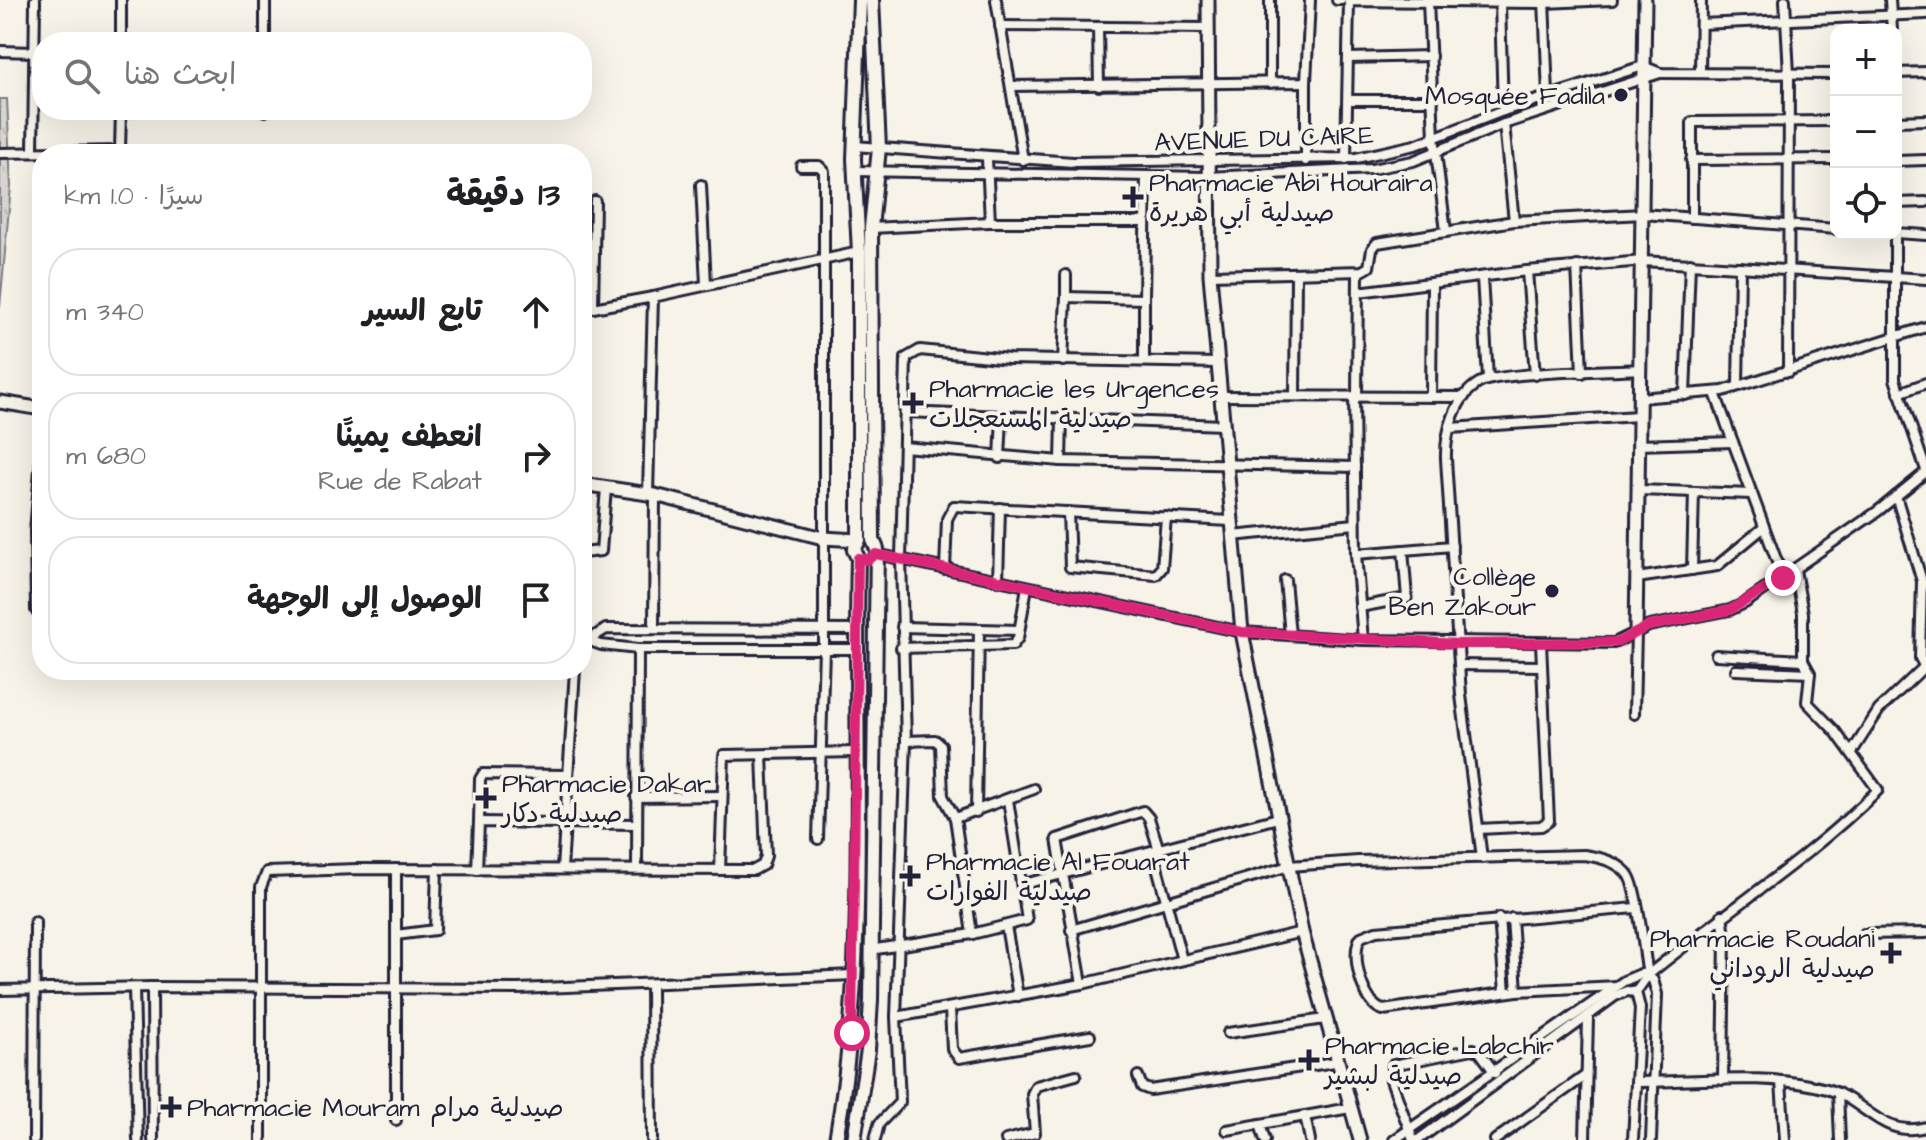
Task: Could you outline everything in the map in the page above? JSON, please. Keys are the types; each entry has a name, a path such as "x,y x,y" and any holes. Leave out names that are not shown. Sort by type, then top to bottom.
{"main road":[{"path":"854,1140 868,1050 875,555 863,540 859,252 854,146 860,0"},
{"path":"836,1140 849,1071 854,975 857,556 863,540 871,228 879,148 872,0"},
{"path":"1208,0 1210,275 1242,632 1302,932 1335,1062 1360,1140"},
{"path":"1636,632 1645,0"},
{"path":"0,402 32,407"},
{"path":"592,486 651,494 825,539 863,540"},
{"path":"825,539 867,560 875,555"}],"street":[{"path":"34,32 35,0"},
{"path":"121,0 121,32"},
{"path":"265,0 265,32"},
{"path":"996,0 1023,160"},
{"path":"1270,0 1270,83"},
{"path":"1306,161 1310,0"},
{"path":"1346,159 1348,58 1342,0 1612,0"},
{"path":"1700,73 1701,0"},
{"path":"1785,0 1790,121 1788,372"},
{"path":"1890,0 1892,24"},
{"path":"1428,1 1434,137 1446,231"},
{"path":"1500,2 1503,111"},
{"path":"1544,2 1548,95"},
{"path":"1701,24 1926,14"},
{"path":"1000,26 1208,28"},
{"path":"1098,27 1099,86"},
{"path":"0,51 32,52"},
{"path":"1348,58 1431,56"},
{"name":"AVENUE DU CAIRE","path":"854,146 1023,160 1207,163 1346,159 1384,154 1548,95 1643,66 1660,73 1830,74"},
{"path":"1902,73 1926,72"},
{"name":"AVENUE DU CAIRE","path":"855,171 1207,177 1372,169 1436,152 1504,124 1660,73"},
{"path":"1011,86 1306,82"},
{"path":"1348,100 1433,100"},
{"path":"33,120 33,144"},
{"path":"122,120 124,144"},
{"path":"1902,121 1926,120"},
{"path":"1692,218 1692,122 1830,121"},
{"path":"1504,124 1514,221"},
{"path":"0,153 32,152"},
{"path":"987,159 990,222"},
{"path":"1691,160 1830,159"},
{"path":"1902,161 1926,160"},
{"path":"801,166 819,166 824,171 825,539 823,753 818,839"},
{"path":"1144,361 1146,176"},
{"path":"701,185 706,284"},
{"path":"595,201 593,308 859,252"},
{"path":"1902,203 1926,202"},
{"path":"1210,275 1358,272 1369,267 1372,249 1377,243 1514,221 1643,214 1830,229"},
{"path":"871,228 990,222 1145,222"},
{"path":"1902,233 1926,235"},
{"path":"875,555 1242,632 1363,640 1459,644 1614,643 1636,632 1730,610 1795,570 1926,471 1899,393 1894,369 1896,240"},
{"path":"1358,292 1527,271 1643,261 1926,279"},
{"path":"1685,395 1690,263"},
{"path":"1577,266 1582,373"},
{"path":"1738,386 1740,267"},
{"path":"1527,271 1535,375"},
{"path":"1358,272 1355,524 1363,640"},
{"path":"1295,396 1296,274"},
{"path":"1063,361 1066,275"},
{"path":"1482,277 1488,379"},
{"path":"1431,397 1432,283"},
{"path":"653,297 651,494 654,628"},
{"path":"1066,297 1144,299"},
{"path":"1639,398 1715,393 1926,327"},
{"path":"875,1140 879,1124 900,1103 896,1017 906,741 901,648 901,559 907,355 913,351 1063,361 1218,363"},
{"path":"1482,858 1460,665 1445,449 1450,428 1464,397 1488,379 1640,369"},
{"path":"1899,393 1926,383"},
{"path":"1715,393 1783,578"},
{"path":"1220,396 1464,397"},
{"path":"905,412 1222,425"},
{"path":"1450,428 1638,416"},
{"path":"1000,458 1002,417"},
{"path":"1061,461 1062,419"},
{"path":"1638,445 1733,442"},
{"path":"904,447 1000,458 1061,461 1227,467 1355,467"},
{"path":"592,552 601,551 606,488"},
{"path":"1638,490 1752,494"},
{"path":"1692,570 1694,492"},
{"path":"1852,752 1879,710 1898,688 1925,668 1920,658 1922,581 1896,496"},
{"path":"945,569 950,510 957,506 1230,521"},
{"path":"998,581 1000,508"},
{"path":"1068,512 1070,567 1156,575 1162,568 1166,517"},
{"path":"1232,536 1355,524"},
{"path":"1637,578 1722,563 1763,528"},
{"path":"1356,554 1452,546"},
{"path":"1360,607 1407,598 1403,550"},
{"path":"1633,1140 1640,1008 1636,992 1648,975 1722,915 1796,866 1878,790 1852,752 1807,702 1810,673 1803,660 1803,613 1795,570"},
{"path":"1285,580 1290,635"},
{"path":"901,648 1013,645 1027,587"},
{"path":"902,627 1019,630"},
{"path":"592,635 606,629 654,628 710,631 856,630"},
{"path":"976,812 979,629"},
{"path":"1634,714 1636,632"},
{"path":"592,641 601,645 638,649 856,649"},
{"path":"1478,829 1541,826 1549,821 1541,643"},
{"path":"637,869 638,649"},
{"path":"1716,655 1803,660"},
{"path":"1460,665 1542,666"},
{"path":"1736,670 1810,673"},
{"path":"562,869 574,680"},
{"path":"906,741 935,740 941,745 943,796 955,818 972,934"},
{"path":"720,870 720,796 724,755 856,752"},
{"path":"261,1140 261,887 267,872 396,869 754,870 765,861 762,755"},
{"path":"477,870 483,774 568,775"},
{"path":"955,818 1034,789"},
{"path":"636,797 720,796"},
{"path":"870,950 972,934 1028,918 1008,800"},
{"path":"1082,984 1061,877 1057,839 1138,811 1149,818 1182,960"},
{"path":"1024,884 1061,877 1278,818"},
{"path":"479,822 636,824"},
{"path":"1071,930 1289,866 1584,855 1603,859 1629,876 1648,975 1657,994 1651,1140"},
{"path":"396,869 396,1120"},
{"path":"396,935 435,930 437,869"},
{"path":"1617,986 1505,992 1377,1009 1367,996 1356,949 1361,937 1376,931 1636,908"},
{"path":"1722,915 1725,936 1723,1080"},
{"path":"1499,918 1505,992"},
{"path":"1512,918 1517,991"},
{"path":"34,1140 35,922"},
{"path":"1006,926 1018,996"},
{"path":"896,1017 1082,984 1302,932"},
{"path":"1864,934 1926,933"},
{"path":"1394,1140 1617,986 1638,974 1648,975"},
{"path":"0,990 152,987 518,989 854,975"},
{"path":"651,984 652,1140"},
{"path":"152,987 153,1140"},
{"path":"134,988 138,1140"},
{"path":"1499,1081 1494,1071 1473,1049 1393,1065 1391,1080 1415,1140 1499,1081 1588,1018 1622,993 1636,992"},
{"path":"950,1009 952,1049 959,1058 1090,1036"},
{"path":"1585,1140 1588,1018"},
{"path":"1228,1033 1325,1019"},
{"path":"1138,1076 1142,1087 1150,1090 1335,1062"},
{"path":"1006,1140 1035,1133 1032,1094 1036,1086 1076,1075"},
{"path":"1495,1140 1585,1076"},
{"path":"1636,1082 1781,1082 1838,1093 1894,1128 1907,1132 1926,1127"},
{"path":"1781,1082 1785,1140"},
{"path":"1838,1093 1840,1140"},
{"path":"1227,1130 1350,1108"},
{"path":"1305,1116 1310,1140"},
{"path":"1260,1124 1265,1140"},
{"path":"1894,1128 1894,1140"}],"green space":[{"path":"0,99 7,99 11,186 0,307"}],"place":[{"name":"Mosquée Fadila","path":"1621,95"},
{"name":"Pharmacie Abi Houraira صيدلية أبي هريرة","path":"1133,197"},
{"name":"Pharmacie les Urgences صيدلية المستعجلات","path":"913,403"},
{"name":"Collège Ben Zakour","path":"1552,591"},
{"name":"Pharmacie Dakar صيدلية دكار","path":"486,798"},
{"name":"Pharmacie Al Fouarat صيدلية الفوارات","path":"910,876"},
{"name":"Pharmacie Roudani صيدلية الروداني","path":"1891,953"},
{"name":"Pharmacie Labchir صيدلية لبشير","path":"1309,1060"},
{"name":"Pharmacie Mouram صيدلية مرام","path":"171,1107"}],"route":[{"path":"852,1033 858,558 867,560 876,554 1242,632 1459,644 1614,643 1649,626 1730,610 1783,578"}]}
